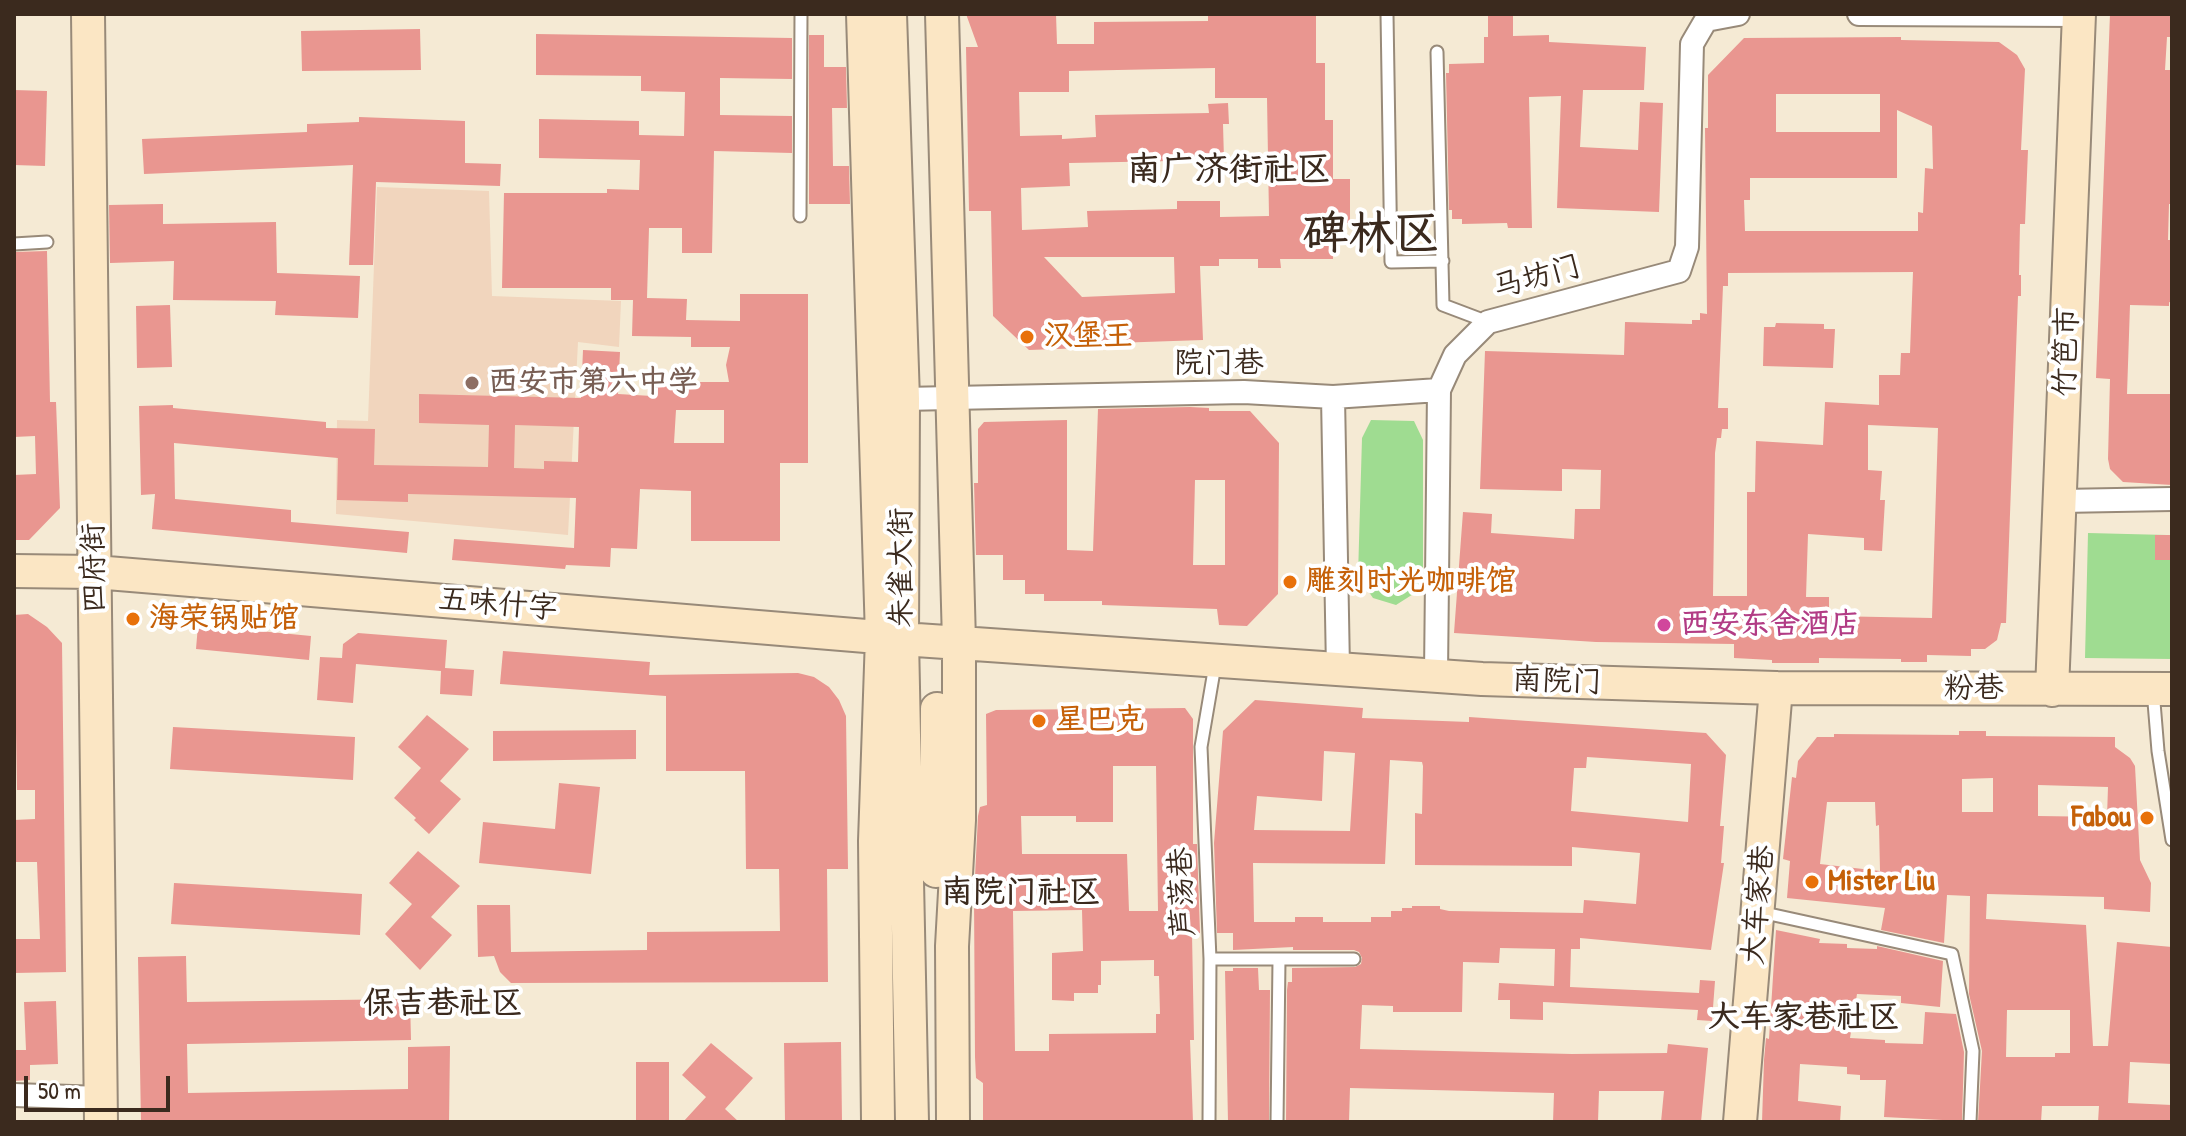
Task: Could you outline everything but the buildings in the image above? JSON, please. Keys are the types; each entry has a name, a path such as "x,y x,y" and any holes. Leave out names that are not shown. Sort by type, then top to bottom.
{"street":[{"name":"四府街","path":"88,14 101,1110"},
{"path":"863,14 892,638 875,841 878,1122"},
{"name":"朱雀大街","path":"890,14 929,400 948,642 934,1122"},
{"name":"朱雀大街","path":"912,1122 892,638 929,400 922,14"},
{"path":"929,400 942,14"},
{"path":"1859,14 2079,15"},
{"name":"马坊门","path":"1436,674 1439,390 1455,355 1488,322 1679,271 1687,247 1692,44 1706,20 1724,15"},
{"name":"竹笆市","path":"2052,690 2079,15"},
{"name":"院门巷","path":"929,400 1244,392 1333,397 1439,390"},
{"path":"1333,397 1338,669"},
{"path":"2061,501 2172,499"},
{"name":"五味什字","path":"14,571 95,572 892,638"},
{"name":"南院门","path":"892,638 1482,679 1776,688"},
{"path":"948,642 959,820 952,946 953,1122"},
{"name":"粉巷","path":"1776,688 2162,689"},
{"name":"大车家巷","path":"1740,1122 1776,688"},
{"path":"14,1095 101,1110"}],"lane":[{"path":"800,216 801,14"},
{"path":"1387,14 1391,262 1443,261"},
{"path":"1437,52 1443,305 1488,322"},
{"path":"14,244 47,242"},
{"name":"芦荡巷","path":"1209,1122 1210,959 1201,747 1216,661"},
{"path":"2162,689 2158,751 2172,840"},
{"path":"1759,912 1952,954 1973,1051 1970,1122"},
{"path":"1210,959 1354,959"},
{"path":"1277,1122 1279,960"}],"shaded area":[{"name":"西安市第六中学","path":"377,187 489,191 492,296 621,301 619,347 578,342 568,535 336,514 337,420 368,421"}],"green space":[{"path":"1371,420 1414,421 1423,440 1423,577 1418,591 1396,605 1373,598 1358,576 1362,438"},
{"path":"2088,533 2167,535 2167,559 2172,559 2172,659 2085,658"}],"place":[{"name":"汉堡王","path":"1027,337"},
{"name":"西安市第六中学","path":"472,383"},
{"name":"雕刻时光咖啡馆","path":"1290,582"},
{"name":"海荣锅贴馆","path":"133,619"},
{"name":"西安东舍酒店","path":"1664,625"},
{"name":"星巴克","path":"1039,721"},
{"name":"Fabou","path":"2147,818"},
{"name":"Mister Liu","path":"1812,882"}],"district":[{"name":"南广济街社区","path":"1229,171"},
{"name":"碑林区","path":"1371,236"},
{"name":"南院门社区","path":"1021,893"},
{"name":"保吉巷社区","path":"443,1004"},
{"name":"大车家巷社区","path":"1804,1018"}]}
